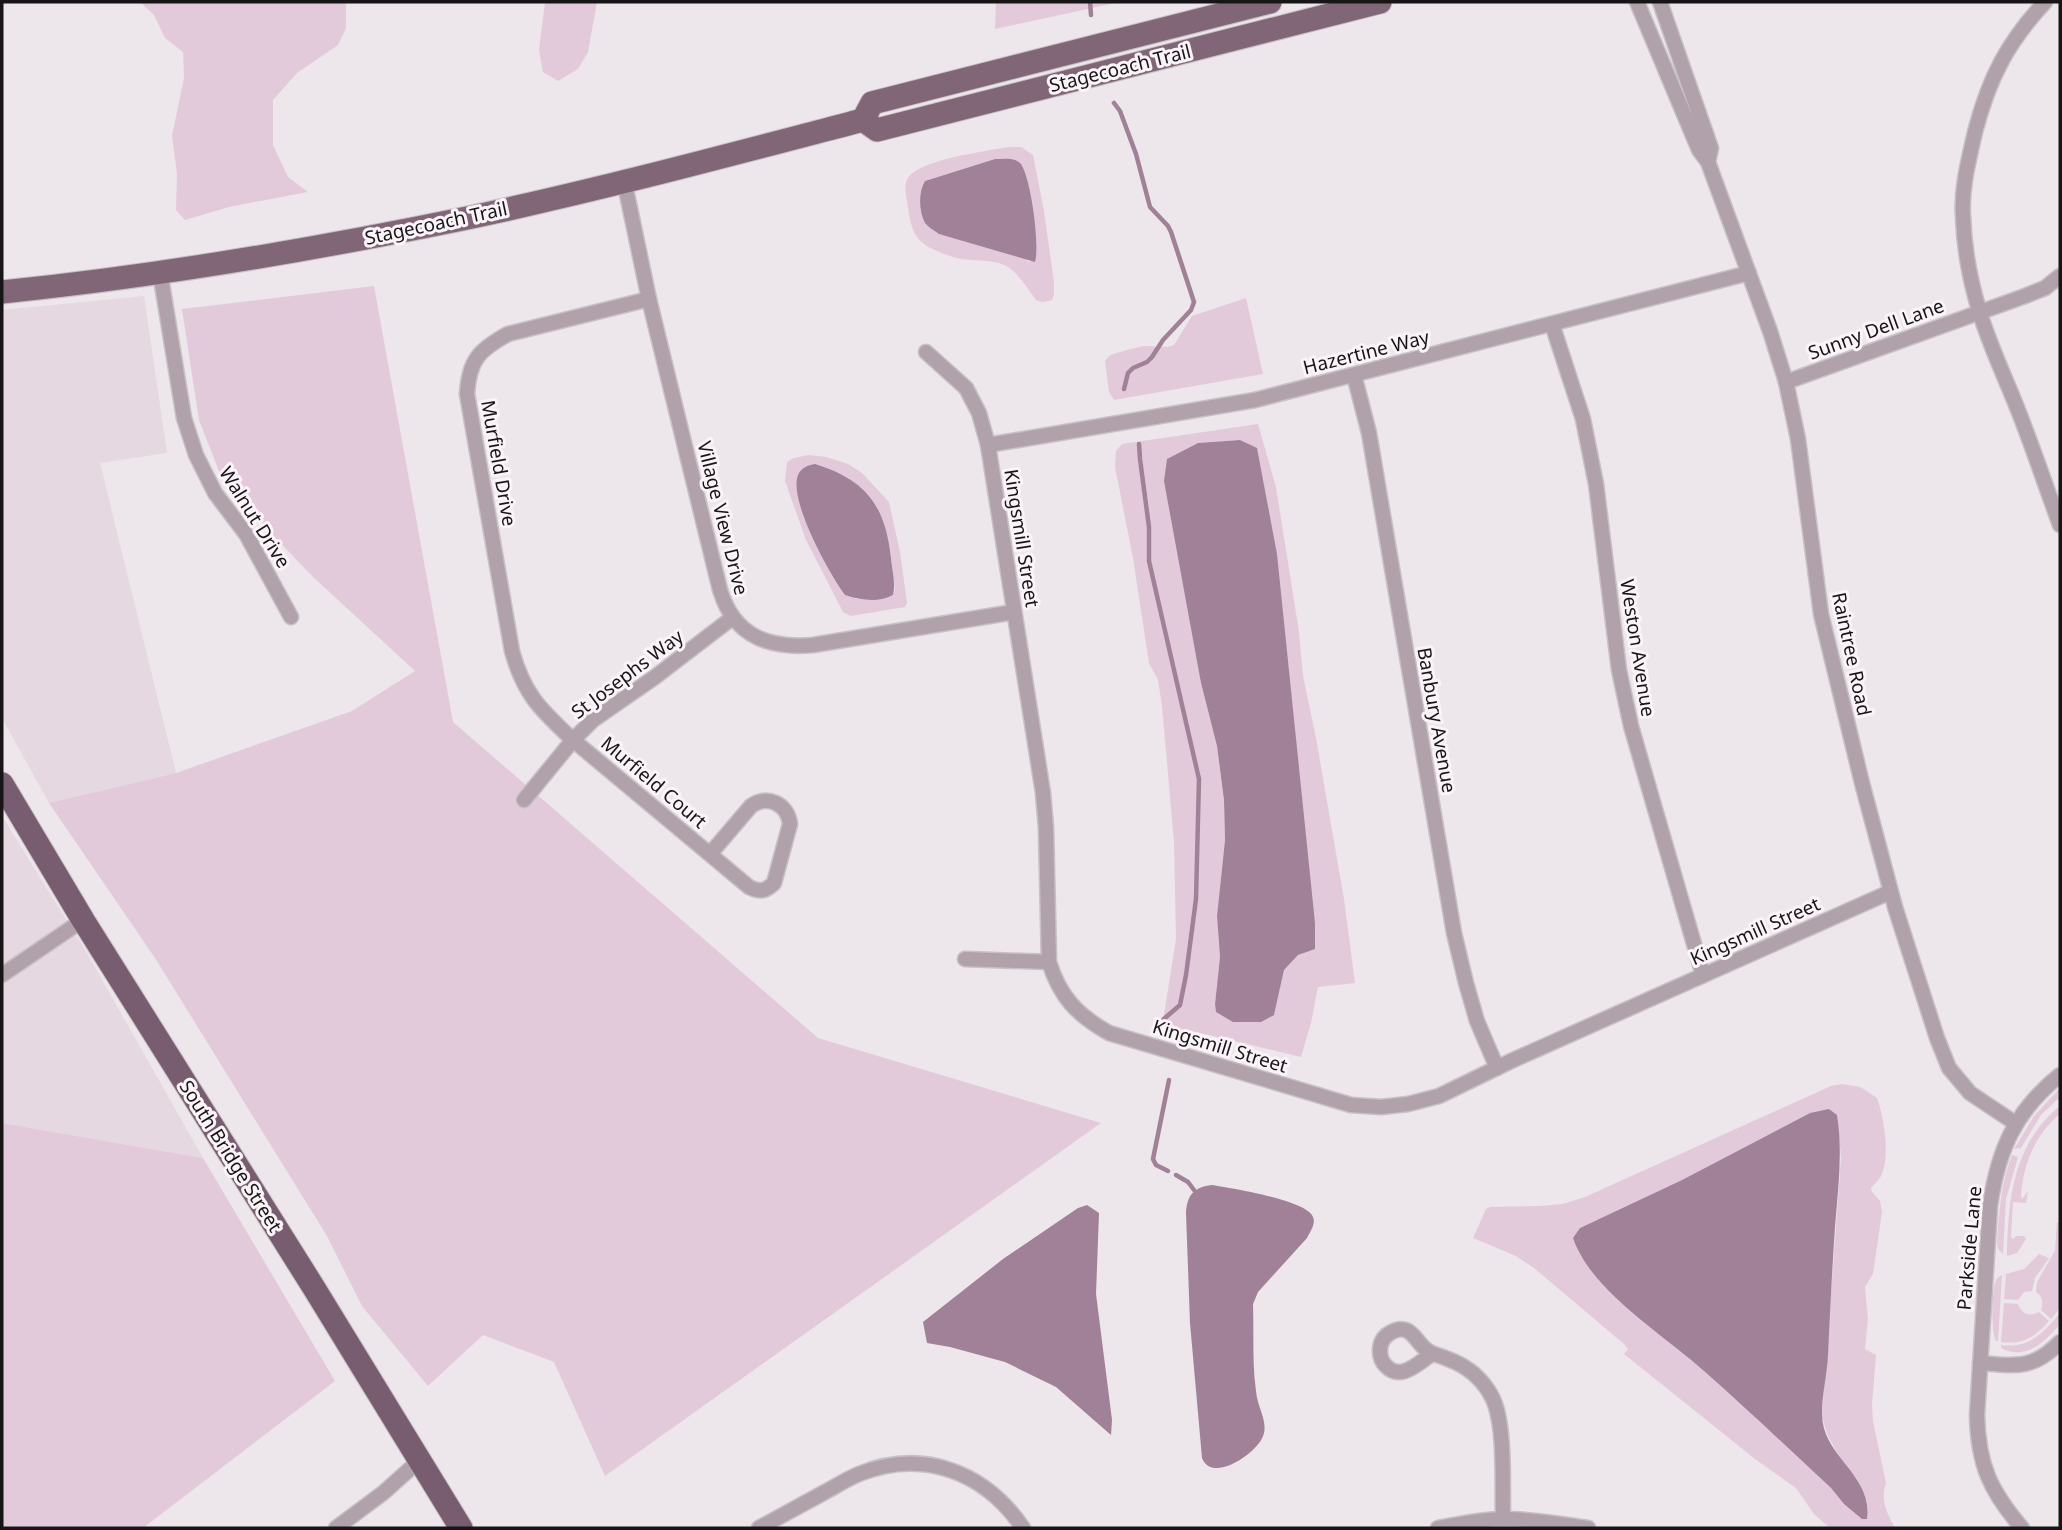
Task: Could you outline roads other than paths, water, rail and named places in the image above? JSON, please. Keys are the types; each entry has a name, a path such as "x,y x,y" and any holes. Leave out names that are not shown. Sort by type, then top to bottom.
{"highway":[{"name":"South Bridge Street","path":"2,784 83,920 461,1528"}],"main road":[{"name":"Stagecoach Trail","path":"2,292 160,272 341,243 473,216 863,120 872,103 1270,2"},
{"name":"Stagecoach Trail","path":"863,120 877,130 1333,8 1380,2"}],"street":[{"name":"Raintree Road","path":"1637,2 1699,150 1708,162 1786,382 1798,439 1821,614 1890,892 1937,1038 1949,1068 1970,1094 2015,1123"},
{"name":"Raintree Road","path":"1660,2 1711,148 1708,162"},
{"path":"2045,2 2028,19 1996,69 1979,118 1966,169 1962,213 1967,261 1979,312 2060,525"},
{"name":"Village View Drive","path":"624,180 649,299 720,590 732,618 760,639 792,647 1014,612"},
{"name":"Walnut Drive","path":"160,272 184,418 196,456 215,494 246,534 291,617"},
{"name":"Hazertine Way","path":"988,445 1255,400 1749,273"},
{"name":"Sunny Dell Lane","path":"1786,382 2045,288 2060,276"},
{"name":"Murfield Drive","path":"573,740 533,700 519,674 512,651 467,394 468,375 476,357 489,345 509,334 649,299"},
{"name":"Weston Avenue","path":"1552,324 1583,419 1592,463 1619,670 1631,726 1703,975"},
{"name":"Kingsmill Street","path":"926,352 966,388 979,413 988,445 1043,793 1049,962 1054,977 1068,999 1086,1020 1109,1032 1351,1105 1381,1107 1408,1104 1439,1096 1890,892"},
{"name":"Banbury Avenue","path":"1354,375 1369,433 1454,933 1477,1021 1497,1068"},
{"name":"St Josephs Way","path":"524,800 593,720 732,618"},
{"name":"Murfield Court","path":"573,740 749,887 758,891 768,889 774,883 790,824 789,815 775,802 758,800 710,854"},
{"path":"2,975 83,920"},
{"path":"965,959 1049,962"},
{"name":"Parkside Lane","path":"2022,1528 1993,1490 1977,1441 1990,1206 1993,1181 2004,1146 2015,1123 2029,1104 2060,1075"},
{"path":"1980,1363 2014,1366 2035,1362 2060,1342"},
{"path":"1432,1354 1455,1361 1469,1369 1480,1379 1497,1407 1500,1423 1503,1519"},
{"path":"336,1528 383,1493 420,1460"},
{"path":"759,1528 857,1475 901,1464 922,1464 946,1468 968,1477 1009,1508 1023,1528"},
{"path":"1438,1528 1503,1519 1587,1528"}],"waterway":[{"path":"1090,2 1091,15"},
{"path":"1114,103 1120,111 1136,154 1150,207 1171,232 1194,302 1191,310 1163,340 1152,357 1128,373 1124,389"},
{"path":"1139,444 1149,527 1149,561 1199,779 1196,899 1186,975 1180,1005 1158,1024"},
{"path":"1168,1171 1156,1165 1153,1159 1169,1080"},
{"path":"1176,1175 1188,1182 1194,1190"}]}
